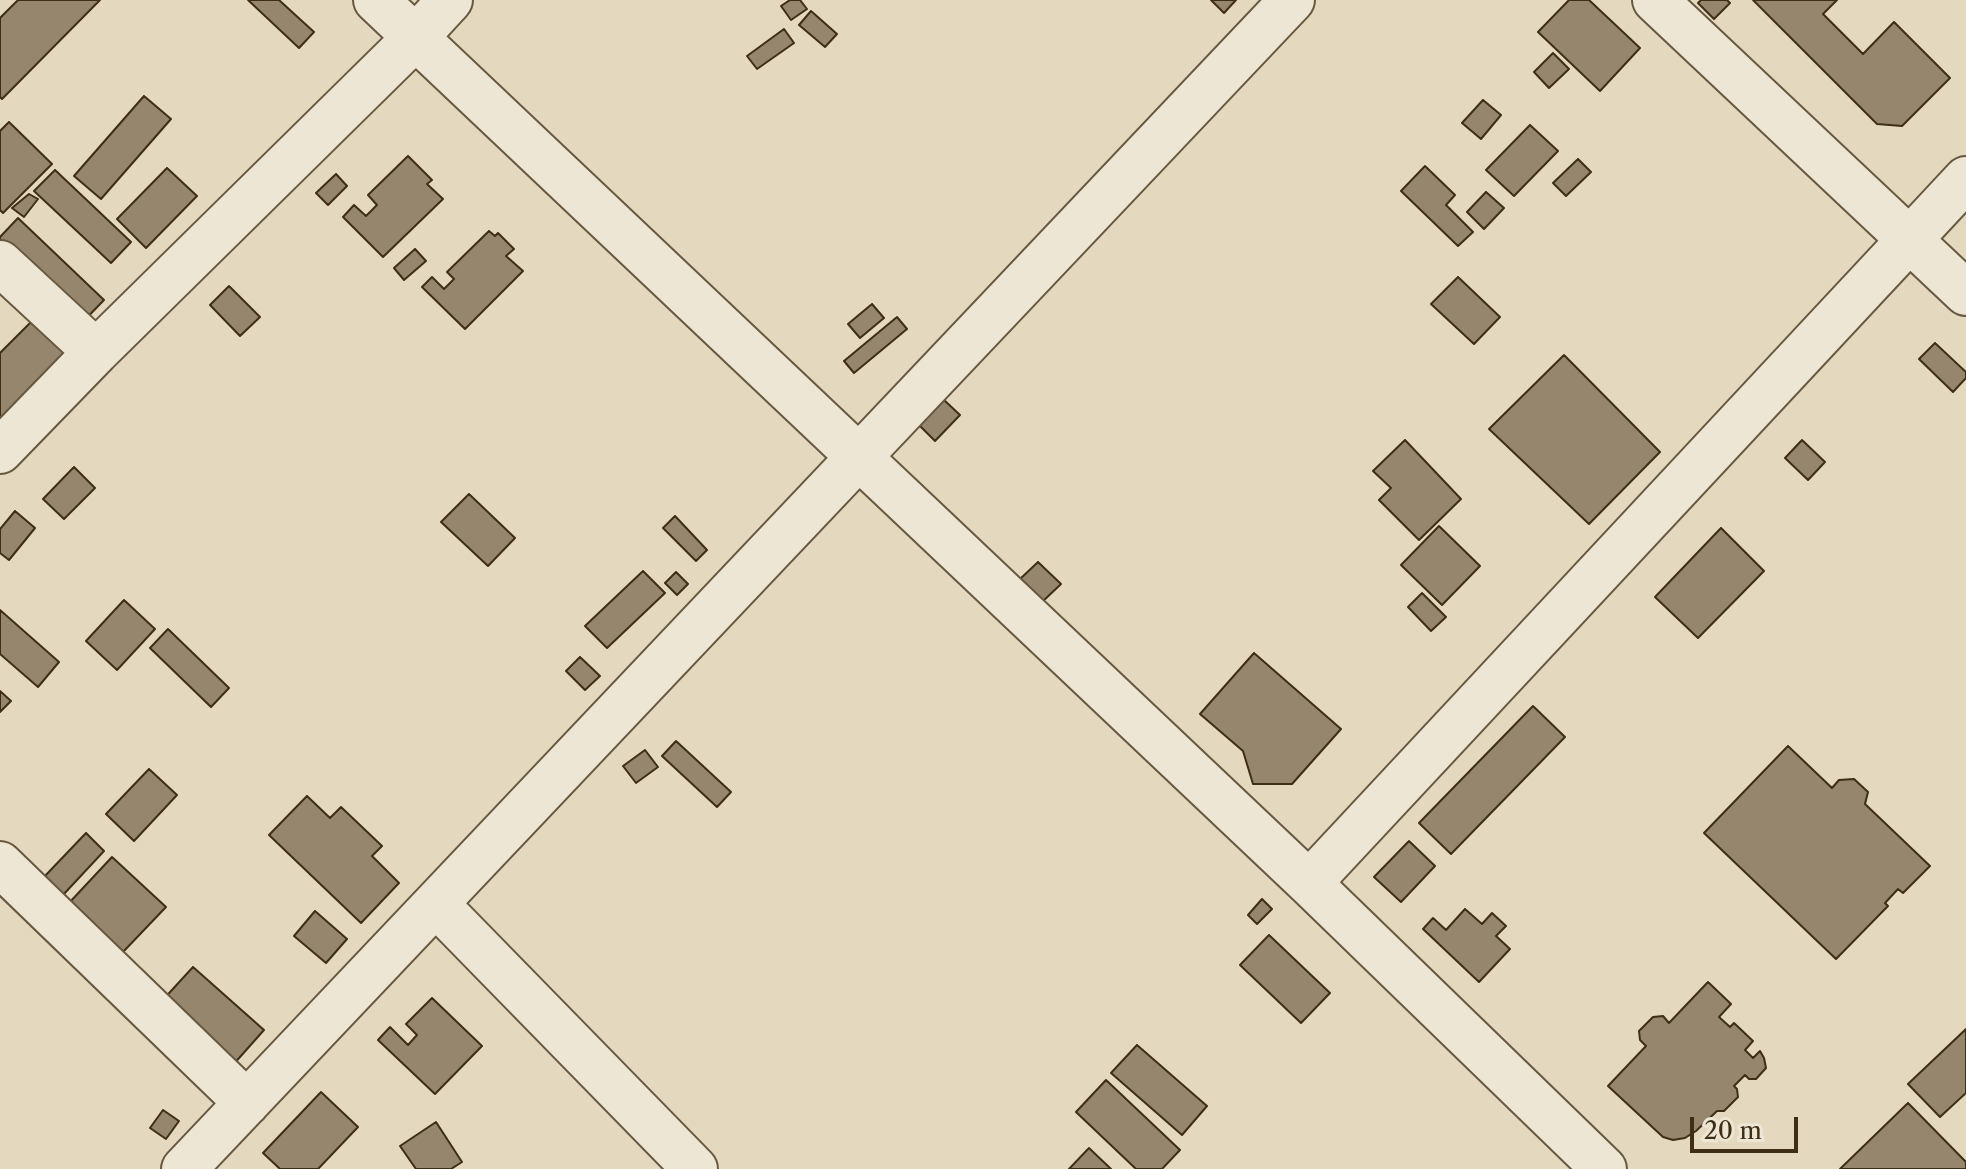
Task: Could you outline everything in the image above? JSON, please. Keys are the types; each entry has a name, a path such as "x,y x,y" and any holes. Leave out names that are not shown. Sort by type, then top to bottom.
{"street":[{"path":"376,0 1309,883 1604,1169"},
{"path":"0,451 450,0"},
{"path":"184,1169 1292,0"},
{"path":"1655,0 1966,293"},
{"path":"1309,883 1966,179"},
{"path":"0,263 96,352"},
{"path":"0,864 247,1103"},
{"path":"436,904 695,1169"}],"building":[{"path":"18,0 100,0 2,99 0,18"},
{"path":"248,0 279,0 314,32 299,48"},
{"path":"790,0 800,0 807,9 791,20 781,6"},
{"path":"1211,0 1236,0 1224,13"},
{"path":"1569,0 1589,0 1640,48 1600,91 1538,32"},
{"path":"1701,0 1727,0 1730,3 1714,19 1698,3"},
{"path":"1753,0 1837,0 1823,14 1863,54 1894,22 1950,78 1902,126 1877,124"},
{"path":"811,11 837,34 825,47 799,25"},
{"path":"784,29 794,43 757,69 747,56"},
{"path":"1553,53 1569,69 1549,88 1534,72"},
{"path":"144,96 171,119 101,199 74,176"},
{"path":"1483,100 1501,115 1481,139 1462,123"},
{"path":"9,122 52,164 3,213 0,210 0,131"},
{"path":"1530,125 1558,151 1514,196 1486,170"},
{"path":"408,156 432,180 427,184 443,199 383,257 343,217 354,205 366,216 377,205 368,195"},
{"path":"1578,159 1591,172 1566,196 1553,183"},
{"path":"1425,166 1455,195 1446,205 1473,232 1458,246 1401,191"},
{"path":"167,168 197,196 146,248 117,219"},
{"path":"55,170 131,242 111,263 34,191"},
{"path":"336,174 347,186 328,205 316,193"},
{"path":"1486,192 1504,208 1484,229 1467,212"},
{"path":"29,194 38,199 24,217 12,208"},
{"path":"18,218 104,300 76,329 0,257 0,237"},
{"path":"489,231 495,236 498,233 514,249 506,256 523,271 465,329 422,287 432,277 444,289 454,279 447,272"},
{"path":"415,249 426,261 404,280 394,268"},
{"path":"1458,277 1500,317 1474,344 1431,304"},
{"path":"229,286 260,317 240,336 210,305"},
{"path":"872,304 884,318 860,338 848,324"},
{"path":"897,317 907,329 854,373 844,361"},
{"path":"33,320 67,352 0,422 0,353"},
{"path":"1935,343 1966,372 1966,378 1953,392 1919,359"},
{"path":"1564,355 1660,452 1589,524 1489,429"},
{"path":"944,400 960,415 935,441 919,425"},
{"path":"1405,440 1461,499 1419,540 1379,500 1391,488 1373,471"},
{"path":"1802,440 1825,462 1808,480 1785,458"},
{"path":"74,467 95,488 64,519 43,499"},
{"path":"469,494 515,538 488,566 441,522"},
{"path":"15,511 35,528 9,560 0,553 0,529"},
{"path":"675,516 707,550 696,561 663,528"},
{"path":"1439,526 1480,566 1442,605 1401,565"},
{"path":"1721,528 1764,571 1698,638 1655,597"},
{"path":"1038,562 1061,584 1041,603 1019,580"},
{"path":"643,571 665,593 607,648 585,626"},
{"path":"676,572 688,584 677,595 665,583"},
{"path":"1422,593 1446,617 1431,631 1408,607"},
{"path":"124,600 155,629 117,670 86,641"},
{"path":"0,610 59,662 38,687 0,654"},
{"path":"168,629 229,688 211,707 150,648"},
{"path":"1254,653 1341,729 1292,784 1253,784 1243,751 1200,714"},
{"path":"580,657 600,676 585,690 566,671"},
{"path":"0,691 11,701 0,712"},
{"path":"1533,706 1565,737 1451,854 1419,823"},
{"path":"676,741 731,792 717,807 662,756"},
{"path":"1788,746 1832,788 1839,780 1854,779 1868,792 1865,804 1930,866 1903,893 1898,889 1885,903 1888,906 1836,959 1704,833"},
{"path":"645,750 658,767 636,783 623,766"},
{"path":"149,769 177,795 134,841 106,814"},
{"path":"307,796 330,818 341,807 382,846 372,856 399,883 361,923 269,835"},
{"path":"86,833 104,851 63,895 44,877"},
{"path":"1409,841 1435,866 1401,902 1374,877"},
{"path":"112,857 166,907 123,952 69,903"},
{"path":"1262,899 1272,909 1257,924 1248,915"},
{"path":"1465,909 1482,924 1492,913 1506,926 1496,936 1510,949 1479,982 1423,929 1433,918 1446,930"},
{"path":"315,911 347,939 326,963 294,936"},
{"path":"1269,935 1330,993 1301,1023 1240,965"},
{"path":"193,967 264,1030 232,1066 160,1003"},
{"path":"1708,982 1731,1004 1719,1017 1730,1027 1734,1023 1753,1041 1745,1050 1753,1058 1760,1051 1766,1068 1756,1079 1745,1075 1734,1086 1738,1097 1724,1111 1717,1111 1685,1138 1673,1140 1663,1137 1608,1086 1646,1046 1640,1040 1639,1031 1653,1017 1663,1016 1669,1023"},
{"path":"432,998 482,1046 435,1094 378,1040 390,1027 408,1045 417,1035 406,1024"},
{"path":"1966,1029 1966,1093 1940,1117 1908,1084"},
{"path":"1137,1045 1207,1106 1182,1135 1111,1073"},
{"path":"1106,1080 1180,1150 1162,1169 1136,1169 1076,1112"},
{"path":"321,1092 358,1127 318,1169 280,1169 263,1153"},
{"path":"1908,1103 1966,1162 1966,1169 1840,1169"},
{"path":"163,1110 179,1121 166,1139 150,1128"},
{"path":"436,1122 462,1162 451,1169 416,1169 400,1146"},
{"path":"1089,1148 1111,1169 1069,1169"}]}
